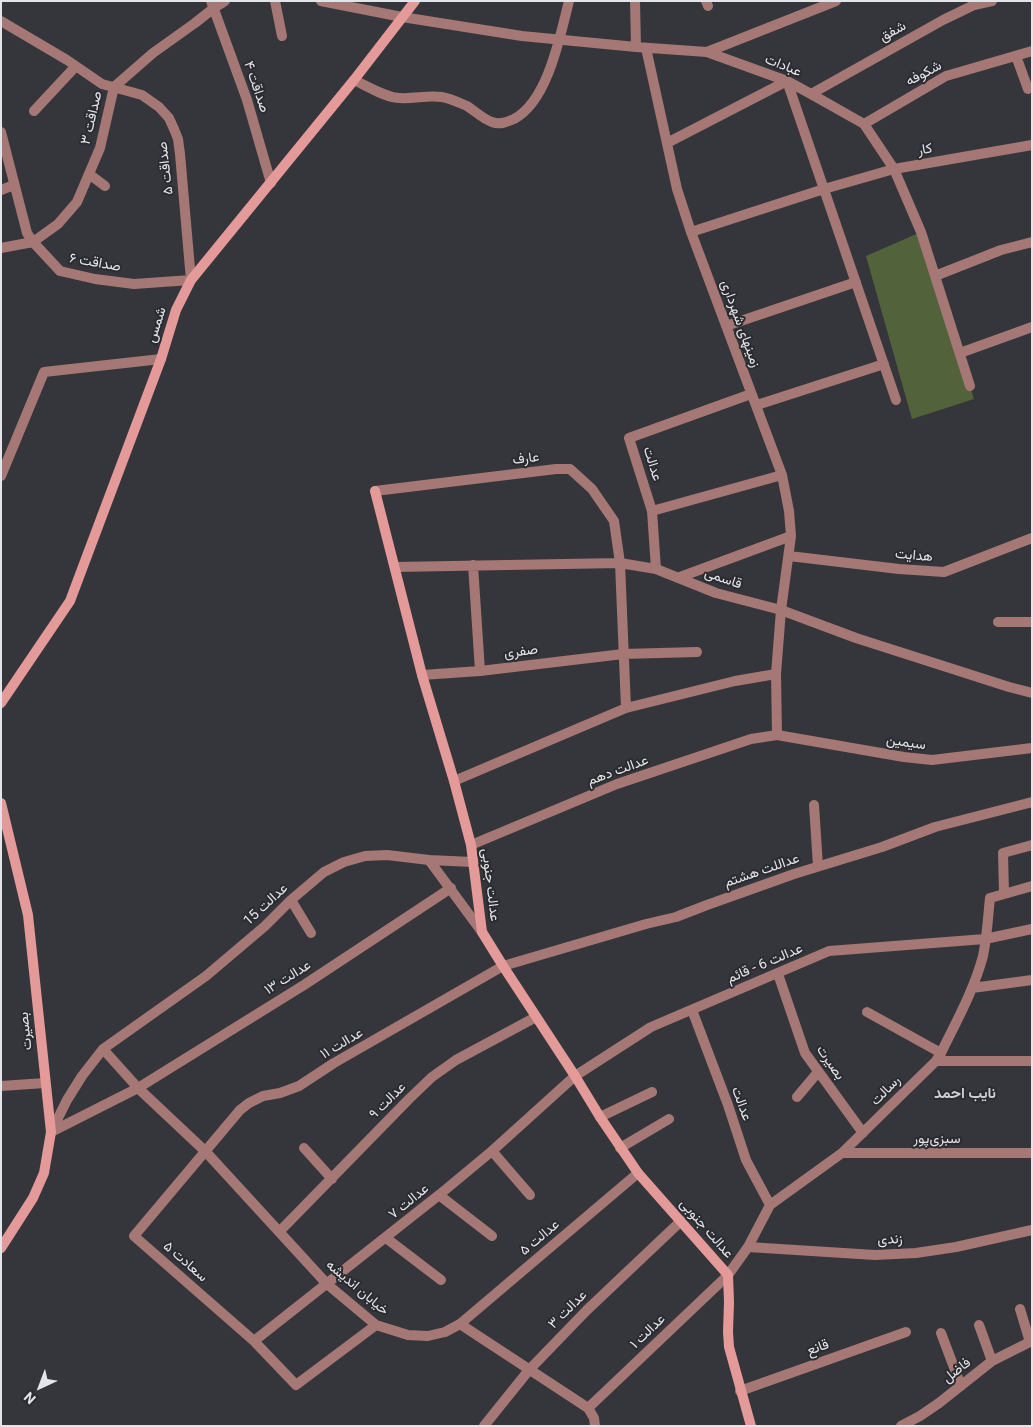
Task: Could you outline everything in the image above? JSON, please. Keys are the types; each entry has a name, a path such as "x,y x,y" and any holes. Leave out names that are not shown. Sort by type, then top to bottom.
{"street":[{"name":"صداقت ۳","path":"33,242 58,224 77,202 100,148 114,87 153,52 195,23 212,4 225,1"},
{"path":"275,1 282,36"},
{"path":"321,1 402,17"},
{"name":"شمس","path":"1,703 70,601 161,359 176,310 191,280 354,80 415,1"},
{"path":"354,80 383,94 398,98 420,96 443,97 467,106 494,123 506,123 521,115 536,98 554,58 569,1"},
{"name":"زمینهای شهرداری","path":"635,1 641,47 667,143 677,189 691,232 782,475 789,511 791,536 776,674 777,735"},
{"path":"707,52 836,1"},
{"name":"شفق","path":"811,94 943,20 974,5 992,1"},
{"name":"صداقت ۴","path":"212,4 247,100 271,183"},
{"name":"عبادات","path":"402,17 522,36 707,52 787,81 864,124 894,169 921,232 970,386"},
{"name":"صداقت ۵","path":"1,21 67,60 102,84 142,95 159,107 169,118 178,139 191,280"},
{"name":"شکوفه","path":"864,124 946,76 1032,51"},
{"path":"1016,56 1028,89"},
{"path":"34,111 76,67"},
{"path":"667,143 787,81 896,400"},
{"name":"صداقت ۶","path":"1,132 3,146 27,233 60,271 95,279 134,284 191,280"},
{"name":"کار","path":"691,232 824,189 894,169 1032,145"},
{"path":"90,174 105,186"},
{"path":"1,190 14,185"},
{"path":"1,248 33,242"},
{"path":"935,276 1001,250 1032,242"},
{"path":"726,326 856,282"},
{"path":"960,353 1032,328"},
{"path":"1,476 44,372 161,359"},
{"path":"757,405 884,364"},
{"name":"عدالت","path":"656,568 652,511 629,438 752,394"},
{"name":"عارف","path":"375,491 556,469 570,469 592,489 614,521 620,563 626,708"},
{"path":"652,511 782,475"},
{"name":"عدالت جنوبی","path":"375,491 422,675 471,845 482,932 620,1148 638,1173 728,1275"},
{"path":"680,578 791,536"},
{"name":"هدایت","path":"789,556 899,569 944,572 1032,538"},
{"name":"قاسمی","path":"395,567 620,563 656,568 716,593 782,610 856,638 1032,693"},
{"path":"473,566 480,671"},
{"path":"998,622 1032,622"},
{"name":"صفری","path":"422,675 480,671 623,654 697,652"},
{"path":"454,781 626,708 735,681 776,674"},
{"name":"سیمین","path":"777,735 932,760 1032,748"},
{"name":"عدالت دهم","path":"471,845 617,784 751,739 777,735"},
{"name":"عداللت هشتم","path":"502,966 676,917 818,866 847,859 935,827 1032,802"},
{"name":"بصیرت","path":"1,803 28,915 51,1132 44,1173 37,1190 1,1248"},
{"path":"814,805 818,866"},
{"path":"1032,845 1003,853 1004,893 1032,886"},
{"name":"عدالت 15","path":"51,1132 82,1076 104,1049 206,976 265,926 291,900 324,872 344,862 365,856 387,855 429,860 472,862"},
{"path":"429,860 482,932"},
{"name":"عدالت ۱۳","path":"51,1132 138,1088 304,985 451,888"},
{"name":"رسالت","path":"728,1275 748,1247 770,1205 842,1153 938,1057 972,988 983,956 990,898 1004,893"},
{"path":"291,900 311,932"},
{"name":"عدالت 6 - قائم","path":"575,1076 651,1027 829,951 985,939 1032,929"},
{"name":"عدالت ۱۱","path":"206,1152 240,1110 249,1103 263,1096 280,1093 299,1086 334,1063 502,966"},
{"name":"بصیرت","path":"778,974 804,1053 863,1133"},
{"path":"972,988 1032,980"},
{"name":"عدالت","path":"692,1010 746,1160 770,1205"},
{"path":"867,1012 938,1057 1032,1061"},
{"name":"عدالت ۹","path":"280,1232 409,1099 444,1068 536,1017"},
{"name":"خیابان اندیشه","path":"104,1049 138,1088 206,1152 327,1284 376,1325 408,1335 428,1336 446,1332 460,1324"},
{"path":"797,1097 818,1072"},
{"name":"عدالت ۷","path":"254,1341 439,1195 492,1151 575,1076"},
{"path":"1,1086 46,1083"},
{"path":"600,1117 652,1092"},
{"path":"620,1148 670,1119"},
{"path":"304,1148 332,1179"},
{"path":"492,1151 530,1195"},
{"name":"سعادت ۵","path":"206,1152 134,1236 254,1341 296,1385 376,1325"},
{"name":"سبزی‌پور","path":"842,1153 1032,1153"},
{"name":"عدالت ۵","path":"460,1324 638,1173"},
{"path":"439,1195 492,1236"},
{"name":"عدالت ۳","path":"489,1424 529,1370 587,1310 681,1222"},
{"name":"زندی","path":"748,1247 876,1255 916,1253 1032,1230"},
{"path":"386,1238 441,1280"},
{"path":"728,1275 729,1347 751,1426"},
{"name":"عدالت ۱","path":"588,1408 728,1275"},
{"path":"1020,1309 1031,1342"},
{"path":"460,1324 588,1408 594,1418 595,1426"},
{"path":"978,1325 992,1361"},
{"name":"قانع","path":"740,1391 906,1332"},
{"path":"941,1333 961,1386"},
{"name":"فاضل","path":"901,1426 939,1403 992,1361 1031,1342"}],"green space":[{"path":"921,232 974,399 912,419 866,256"}],"district":[{"name":"نایب احمد","path":"965,1094"}]}
